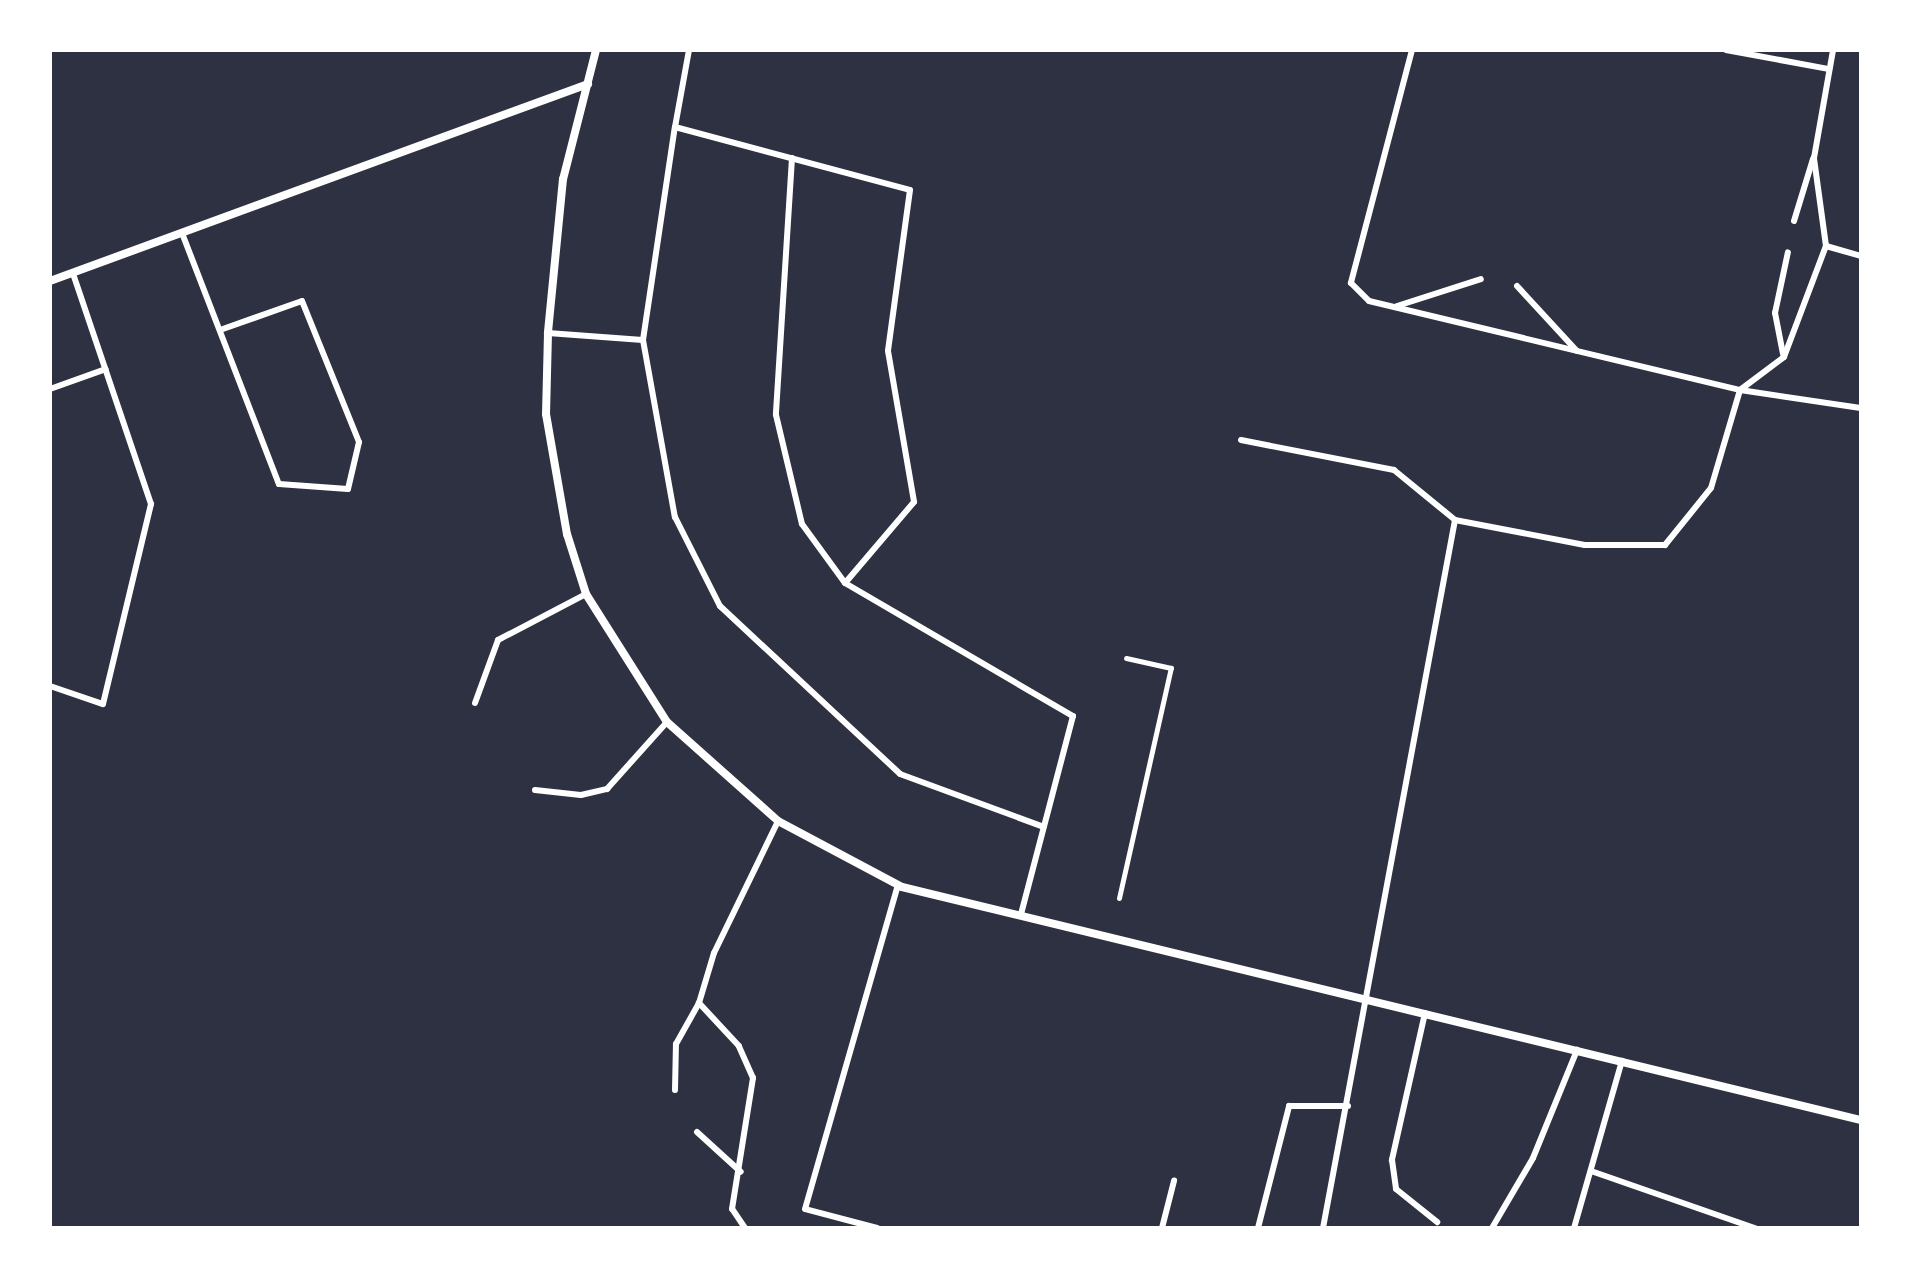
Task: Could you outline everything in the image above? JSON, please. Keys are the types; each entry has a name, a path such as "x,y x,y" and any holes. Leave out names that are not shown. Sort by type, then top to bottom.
{"street":[{"path":"596,50 563,179 548,333 546,414 567,534 586,594 667,722 778,821 898,885 1861,1120"},
{"path":"50,281 588,84"}],"lane":[{"path":"689,50 643,340 675,517 720,606 900,774 1044,827"},
{"path":"1412,50 1351,283 1369,301 1740,390 1861,408"},
{"path":"1726,50 1829,69"},
{"path":"1794,221 1814,158 1833,50"},
{"path":"675,127 910,190 888,351 914,502 845,583"},
{"path":"792,158 776,415 802,524 845,583 1073,716 1021,914"},
{"path":"1241,440 1394,470 1455,520 1585,545 1665,545 1711,488 1740,390 1784,357 1826,246 1814,158"},
{"path":"182,233 279,484 348,489 359,442 302,301 220,330"},
{"path":"1826,246 1861,256"},
{"path":"1784,357 1775,313 1788,252"},
{"path":"50,686 103,704 151,504 73,273"},
{"path":"1394,307 1481,279"},
{"path":"1517,286 1577,351"},
{"path":"548,333 643,340"},
{"path":"50,389 106,369"},
{"path":"1323,1228 1371,999 1455,520"},
{"path":"475,703 498,640 586,594"},
{"path":"535,790 581,795 607,789 667,722"},
{"path":"675,1090 676,1044 699,1003 714,953 778,821"},
{"path":"877,1228 805,1209 898,885"},
{"path":"699,1003 739,1046 753,1078 741,1172 732,1209 745,1228"},
{"path":"1425,1012 1392,1160 1396,1189 1437,1222"},
{"path":"1492,1228 1533,1158 1577,1050"},
{"path":"1574,1228 1622,1061"},
{"path":"1258,1228 1289,1106 1348,1106"},
{"path":"697,1132 741,1172"},
{"path":"1591,1171 1755,1228"},
{"path":"1162,1228 1174,1181"}],"path":[{"path":"1119,898 1171,668 1126,658"}]}
